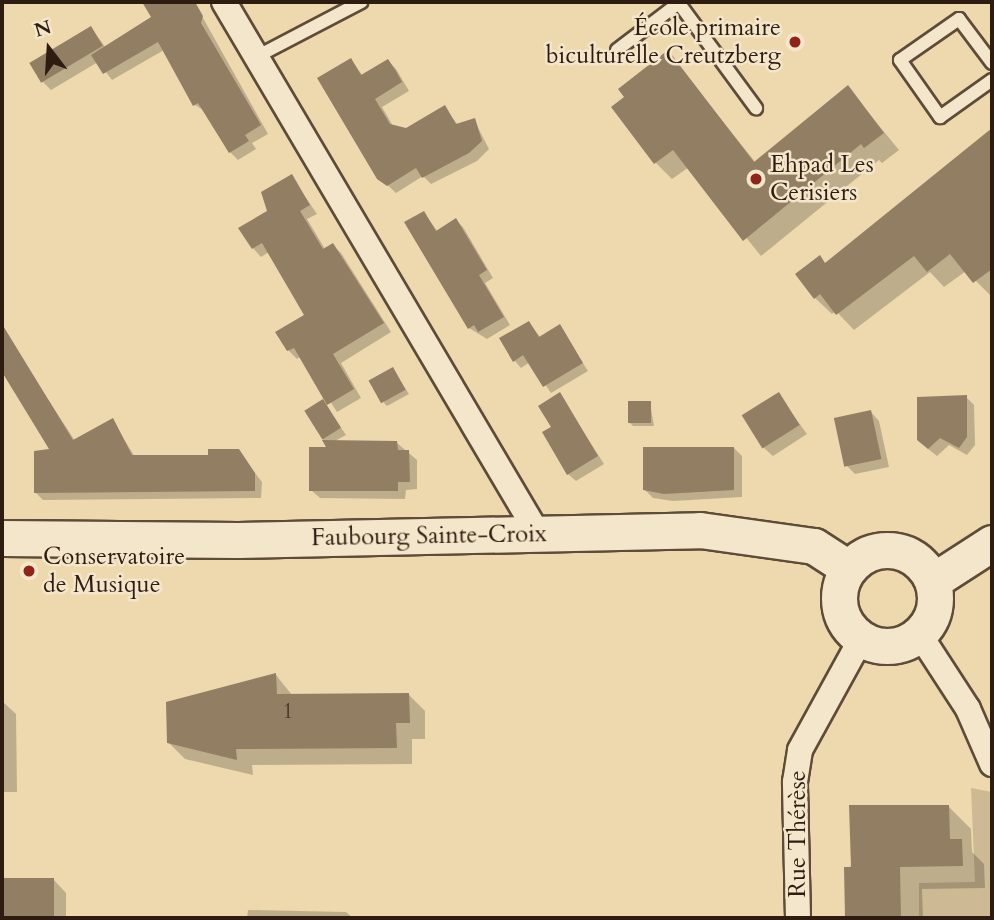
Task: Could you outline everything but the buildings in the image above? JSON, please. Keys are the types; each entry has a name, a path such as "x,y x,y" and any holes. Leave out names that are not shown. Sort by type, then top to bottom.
{"main road":[{"name":"Faubourg Sainte-Croix","path":"2,538 238,540 700,530 768,536 814,546 848,568"},
{"path":"933,581 992,543"},
{"path":"895,550 918,560 933,581 933,615 920,635 895,646 861,639 847,625 839,607 840,587 848,568 869,553 895,550"}],"street":[{"path":"224,2 538,534"},
{"path":"920,635 968,709 992,764"},
{"name":"Rue Thérèse","path":"798,918 795,782 800,750 861,639"}],"lane":[{"path":"256,57 360,2"},
{"path":"617,50 678,2 756,108"},
{"path":"992,63 959,19 900,60 940,117 992,80"}],"shaded area":[{"path":"971,788 992,792 992,918 919,918 919,883 975,882"}],"place":[{"name":"École primaire biculturelle Creutzberg","path":"795,42"},
{"name":"Ehpad Les Cerisiers","path":"756,179"},
{"name":"Conservatoire de Musique","path":"29,571"}]}
